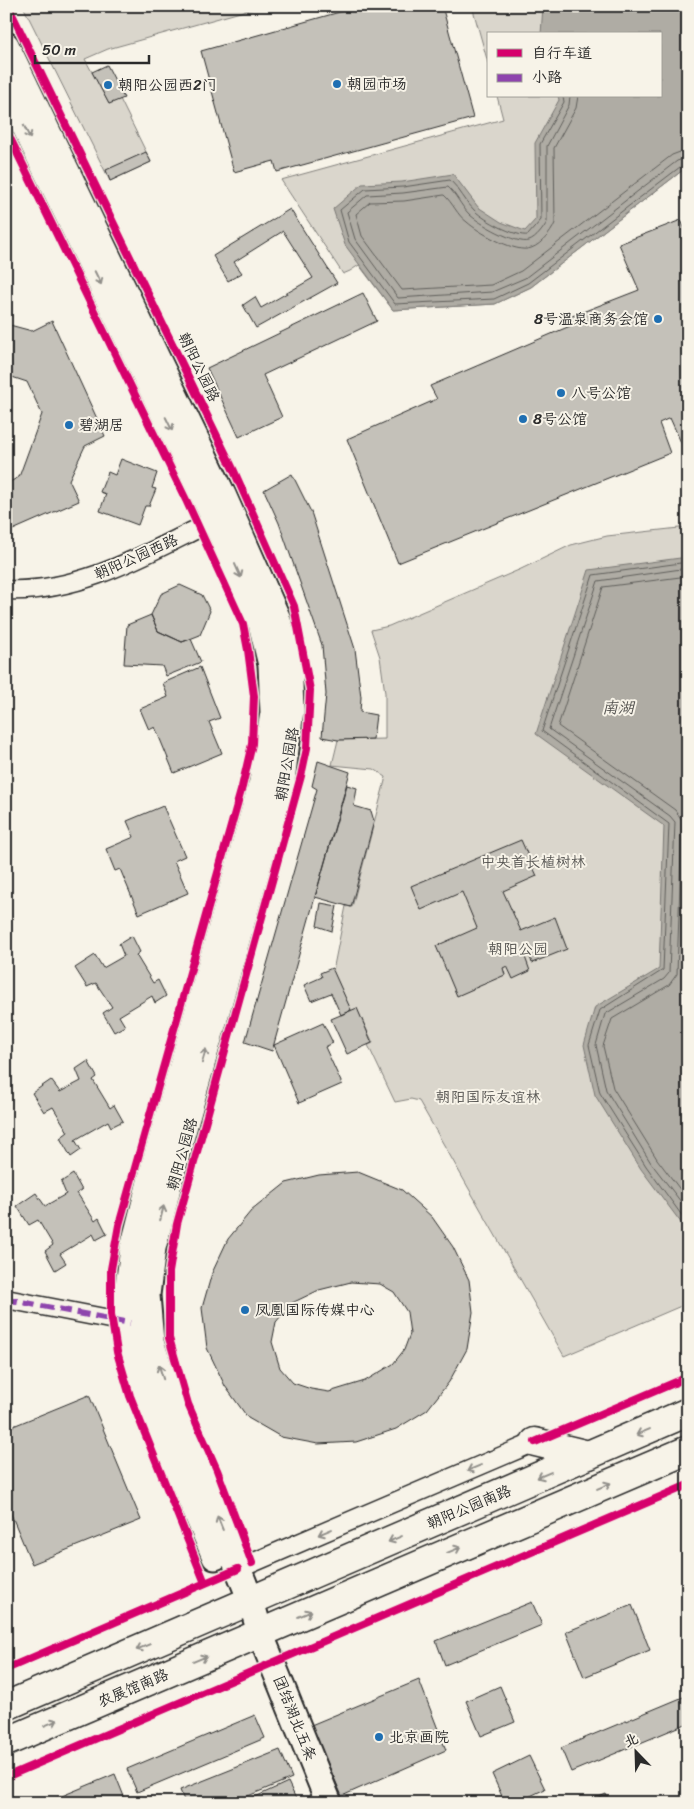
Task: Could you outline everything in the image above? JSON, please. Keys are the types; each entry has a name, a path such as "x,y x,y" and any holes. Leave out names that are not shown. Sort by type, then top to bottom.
{"main road":[{"name":"朝阳公园路","path":"6,46 223,515 261,623 271,665 273,713 262,782 154,1166 133,1248 127,1295 132,1347 145,1391 243,1604"},
{"name":"朝阳公园路","path":"6,88 223,515 277,617 289,660 291,710 282,780 173,1167 153,1248 146,1295 152,1342 165,1385 238,1569 243,1604"},
{"name":"朝阳公园南路","path":"243,1604 688,1412"},
{"path":"535,1442 589,1455"},
{"path":"260,1633 688,1450"},
{"name":"团结湖北五条","path":"243,1604 260,1633 329,1803"},
{"path":"6,1706 243,1604"},
{"name":"农展馆南路","path":"6,1742 260,1633"}],"street":[{"name":"朝阳公园西路","path":"6,590 68,584 113,570 223,515"},
{"path":"6,1299 130,1323"},
{"path":"238,1569 535,1442"}],"green space":[{"path":"23,6 262,6 108,49 85,59 109,104 120,99 151,162 110,181"},
{"path":"472,6 688,6 688,171 683,170 531,287 495,304 393,310 359,265 343,274 281,180 503,119 498,98 662,98 662,32 487,32 487,59"},
{"name":"朝阳公园","path":"688,527 688,1303 564,1356 419,1101 411,1099 395,1102 368,1045 373,1043 357,1009 351,1011 333,971 346,906 352,907 386,777 374,769 332,765 338,740 385,739 385,693 380,657 371,630 389,626 521,569 571,545 607,536"}],"water":[{"path":"543,6 688,6 688,171 683,170 531,287 495,304 393,310 345,245 333,209 362,184 402,182 453,174 478,207 501,222 525,231 536,219 535,143 558,98 662,98 662,32 541,32"},
{"name":"南湖","path":"688,557 688,1222 682,1224 641,1169 595,1095 584,1045 595,1007 659,969 664,826 536,734 589,570"}],"building":[{"name":"朝园市场","path":"361,6 442,6 473,118 277,172 274,161 234,172 201,51"},
{"name":"朝阳公园西2门","path":"107,65 124,98 109,104 92,72"},
{"path":"146,152 151,162 110,181 106,170"},
{"path":"290,209 337,283 256,328 243,305 255,297 261,308 313,278 283,231 234,262 242,273 228,281 213,256"},
{"name":"八号公馆","path":"681,220 688,237 688,458 670,418 659,423 670,453 398,563 347,439 437,399 430,386 570,326 567,318 639,290 619,244"},
{"path":"363,293 377,321 263,375 282,417 239,437 207,368"},
{"name":"碧湖居","path":"52,321 105,436 85,446 69,480 79,501 6,533 6,484 19,477 42,414 27,382 6,375 6,324 32,331"},
{"path":"121,459 157,473 152,488 156,489 149,506 145,506 138,525 100,511 106,494 100,492 108,472 115,475"},
{"path":"292,474 311,512 355,649 361,697 360,712 376,715 373,739 338,740 322,737 326,694 322,645 279,523 264,490"},
{"path":"180,585 202,595 210,611 200,635 182,642 158,631 151,615 161,594"},
{"path":"151,615 158,631 182,642 191,639 201,662 166,676 162,666 124,664 127,625"},
{"path":"200,667 220,718 209,722 222,753 174,773 155,727 149,730 140,709 168,697 163,683"},
{"path":"318,761 350,772 272,1051 245,1042 317,789 312,786"},
{"path":"347,785 357,788 354,806 371,811 374,821 351,907 315,897"},
{"path":"163,806 185,856 174,861 188,893 139,914 120,869 115,871 106,849 134,837 127,821"},
{"path":"521,840 537,876 503,891 521,931 555,917 567,949 532,963 529,954 525,957 530,971 513,979 507,966 503,968 505,975 457,996 436,946 477,928 462,892 421,910 411,886"},
{"path":"321,903 337,906 332,931 317,926"},
{"path":"132,936 140,952 136,955 153,983 158,980 166,996 155,1003 152,996 119,1016 125,1026 114,1032 103,1013 112,1007 96,983 87,987 75,968 95,955 103,968 124,956 119,944"},
{"path":"332,968 351,1010 341,1015 331,993 311,1001 304,985 322,977 320,973"},
{"path":"357,1008 372,1043 347,1054 331,1019"},
{"path":"323,1023 333,1043 325,1047 342,1084 299,1103 274,1045"},
{"path":"88,1061 97,1077 93,1080 110,1108 114,1105 123,1121 111,1127 108,1121 75,1140 81,1150 71,1157 60,1138 68,1132 53,1107 44,1112 32,1093 51,1080 60,1092 81,1081 76,1069"},
{"name":"凤凰国际传媒中心","path":"358,1172 402,1190 432,1217 453,1247 469,1280 473,1312 467,1349 449,1382 427,1410 396,1429 356,1442 318,1444 281,1437 248,1418 225,1386 207,1348 202,1308 212,1273 228,1239 251,1211 286,1183 319,1175","holes":["351,1282 380,1284 394,1292 407,1312 410,1334 404,1350 393,1364 365,1381 329,1392 293,1383 280,1368 272,1342 276,1322 292,1303 319,1290"]},
{"path":"73,1174 82,1190 77,1193 95,1221 99,1218 107,1234 96,1240 93,1234 60,1254 66,1263 55,1270 45,1251 53,1245 38,1220 29,1225 17,1206 36,1193 45,1206 66,1194 61,1182"},
{"path":"89,1395 141,1520 32,1564 6,1502 6,1429"},
{"path":"532,1602 542,1625 445,1665 436,1641"},
{"path":"632,1605 650,1650 584,1677 566,1632"},
{"name":"北京画院","path":"419,1680 446,1750 342,1796 311,1725"},
{"path":"500,1686 515,1722 481,1736 466,1701"},
{"path":"688,1695 688,1723 571,1772 561,1748"},
{"path":"255,1715 265,1738 137,1792 127,1769"},
{"path":"280,1750 292,1778 231,1803 185,1803 180,1790"},
{"path":"529,1756 545,1789 516,1803 505,1803 492,1774"},
{"path":"115,1774 125,1799 117,1803 45,1803"},
{"path":"288,1782 298,1803 242,1803"},
{"path":"606,1794 610,1803 585,1803"}],"marked path":[{"path":"6,1299 130,1323"}],"cycle path":[{"path":"8,6 234,471 294,606 310,690 307,748 301,776 177,1224 169,1272 169,1338 188,1404 217,1470 252,1563"},
{"path":"6,130 187,502 243,624 248,650 254,696 252,744 242,787 119,1225 111,1269 111,1314 117,1352 130,1396 205,1583"},
{"path":"535,1442 688,1377"},
{"path":"6,1777 688,1485"},
{"path":"6,1669 238,1569"}],"place":[{"name":"朝园市场","path":"337,84"},
{"name":"朝阳公园西2门","path":"108,85"},
{"name":"8号温泉商务会馆","path":"658,319"},
{"name":"八号公馆","path":"561,393"},
{"name":"8号公馆","path":"523,419"},
{"name":"碧湖居","path":"69,425"},
{"name":"凤凰国际传媒中心","path":"245,1310"},
{"name":"北京画院","path":"379,1737"}],"park label":[{"name":"中央首长植树林","path":"533,862"},
{"name":"朝阳国际友谊林","path":"488,1097"}]}
